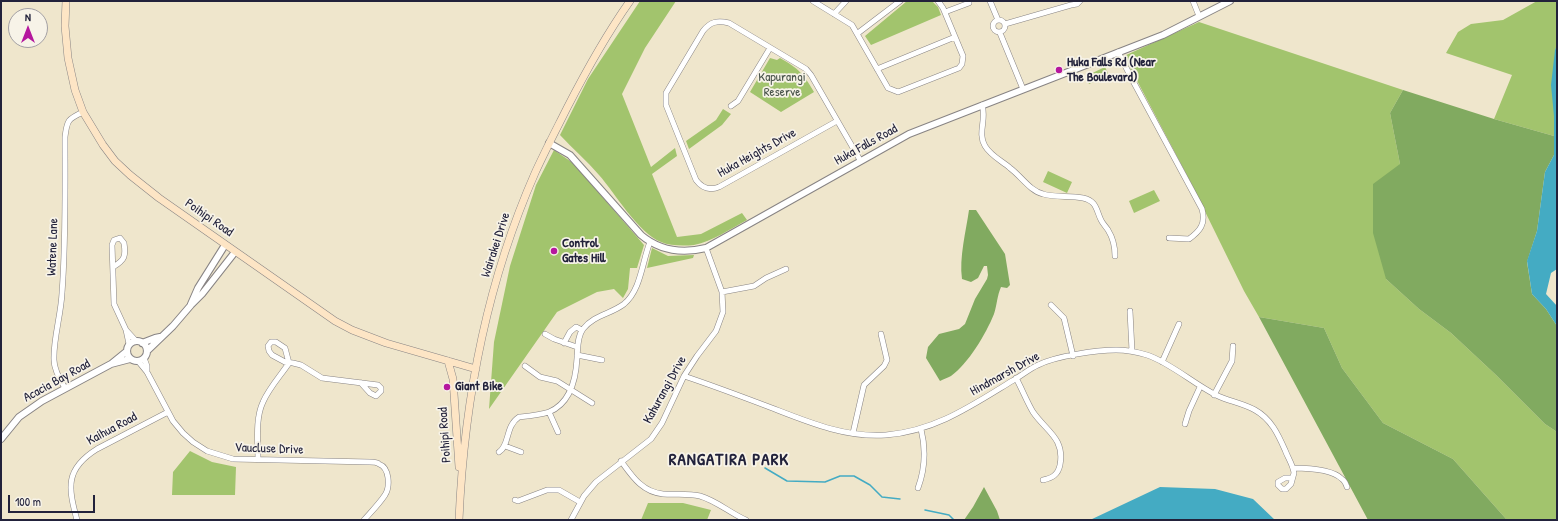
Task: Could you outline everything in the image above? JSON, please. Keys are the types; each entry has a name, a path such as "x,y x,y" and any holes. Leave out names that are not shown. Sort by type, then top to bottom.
{"main road":[{"name":"Poihipi Road","path":"66,1 65,26 68,58 75,90 83,112 103,145 115,161 130,175 159,198 225,245 321,312 352,330 386,343 476,369"},
{"name":"Wairakei Drive","path":"459,520 468,418 476,369 494,289 510,239 535,173 549,143 589,67 630,1"},
{"name":"Poihipi Road","path":"448,361 453,379 461,485"}],"street":[{"path":"813,1 852,25 858,33 888,88 898,92 959,68 962,64 963,56 945,12 938,1"},
{"path":"834,14 846,1"},
{"path":"858,33 900,1"},
{"path":"990,1 998,20"},
{"path":"1005,24 1072,5 1080,1"},
{"path":"1193,1 1199,16"},
{"name":"Huka Falls Road","path":"549,143 570,154 641,235 650,242 672,251 693,251 706,248 860,160 924,127 1163,34 1230,1"},
{"path":"945,12 969,3"},
{"path":"998,20 1002,20 1005,24"},
{"path":"998,20 993,24 993,28 996,32 1000,33 1023,89"},
{"name":"Huka Heights Drive","path":"837,121 713,189 701,186 693,174 666,105 666,99 668,88 708,25 721,21 729,23 806,69 837,121 860,160"},
{"path":"1000,33 1005,29 1005,24"},
{"path":"877,69 955,37"},
{"path":"731,106 738,101 770,48"},
{"path":"1118,52 1204,216 1202,227 1189,240 1169,238"},
{"path":"982,105 984,118 981,137 989,152 1010,167 1034,189 1042,194 1090,200 1096,206 1101,221 1112,237 1115,256"},
{"name":"Watene Lane","path":"65,388 56,371 54,358 63,287 65,137 66,124 70,118 83,112"},
{"path":"113,267 120,263 124,258 124,243 120,238 114,240 112,245 114,304 126,330 129,344 127,351 130,359"},
{"path":"499,452 505,446 512,422 519,417 549,412 560,405 567,398 572,389 575,374 577,347 582,330 596,317 616,309 630,298 637,286 650,242"},
{"path":"191,305 198,288 225,245"},
{"name":"Kahurangi Drive","path":"571,520 580,502 596,482 651,439 662,423 684,376 696,356 716,331 720,323 723,312 722,292 706,248"},
{"path":"138,361 144,358 147,351 173,326 202,294 236,252"},
{"path":"722,292 754,286 766,278 786,269"},
{"path":"1051,305 1064,318 1074,356"},
{"path":"1130,311 1132,351"},
{"path":"1162,362 1179,324"},
{"path":"564,343 570,332 576,327 582,330"},
{"path":"126,330 147,351"},
{"path":"545,334 554,340 577,347"},
{"path":"853,433 864,385 884,366 886,360 881,334"},
{"path":"129,344 160,337"},
{"path":"258,460 259,421 261,409 264,400 289,362 285,348 276,342 271,342 268,346 269,351 285,362 289,362 301,365 322,378 361,383"},
{"path":"1214,395 1232,361 1233,346"},
{"name":"Hindmarsh Drive","path":"684,376 822,427 853,433 884,435 904,433 921,429 957,414 1039,365 1074,356 1109,350 1132,351 1162,362 1214,395 1227,401 1254,409 1263,415 1276,431 1293,468"},
{"name":"Acacia Bay Road","path":"1,439 12,424 25,412 65,388 111,364 127,351"},
{"path":"577,355 602,360"},
{"name":"Vaucluse Drive","path":"144,358 147,366 147,372"},
{"name":"Acacia Bay Road","path":"111,364 130,359 138,361"},
{"name":"Vaucluse Drive","path":"138,361 147,372 168,412 183,433 193,442 218,456 233,459 370,462 380,464 384,467 388,479 386,494 364,520"},
{"path":"525,366 540,377 557,381 572,389 592,403"},
{"path":"1016,378 1033,412 1052,433 1062,455 1059,470 1054,477 1043,480"},
{"path":"1185,424 1200,387"},
{"name":"Kaihua Road","path":"77,520 70,492 74,471 80,462 87,455 97,449 168,412"},
{"path":"549,412 558,432"},
{"path":"918,488 923,475 924,455 921,429"},
{"path":"505,446 522,452"},
{"path":"621,461 637,482 645,489 663,494 698,496 710,500 746,520"},
{"path":"1292,478 1294,473 1293,468 1314,468 1338,476 1343,479 1347,487"},
{"path":"515,500 518,501 547,490 559,490 580,502"}],"green space":[{"path":"640,1 676,1 645,48 622,94 651,167 675,148 677,156 652,174 677,237 701,234 742,213 747,220 715,238 694,245 682,246 669,244 652,237 635,222 594,170 560,135 588,79"},
{"path":"907,1 932,1 938,7 941,15 871,45 865,36"},
{"path":"1537,1 1557,1 1554,136 1494,119 1512,75 1446,53 1458,32 1471,24 1503,20"},
{"path":"1199,22 1403,90 1390,113 1400,164 1386,279 1419,309 1451,333 1545,424 1557,432 1557,520 1507,520 1453,459 1383,423 1342,368 1324,328 1259,317 1244,291 1191,183 1124,56"},
{"name":"Kapurangi Reserve","path":"770,58 777,60 780,58 792,65 807,80 814,92 781,112 750,92"},
{"path":"1105,67 1109,75 1089,84 1086,76"},
{"path":"1403,90 1494,119 1554,136 1554,155 1545,172 1537,231 1527,262 1532,294 1546,309 1557,326 1557,432 1545,424 1451,333 1419,309 1386,279 1373,233 1373,184 1400,164 1390,113"},
{"path":"723,109 731,114 722,125 689,149 686,141 716,120"},
{"path":"554,150 573,163 644,245 637,268 630,268 628,289 623,298 614,289 597,292 557,312 489,409 494,342 510,266 536,185"},
{"path":"1048,171 1072,182 1067,193 1043,182"},
{"path":"1154,190 1160,201 1134,213 1129,201"},
{"path":"969,210 976,210 1005,254 1010,285 1007,288 1001,287 991,322 970,356 951,376 940,381 926,358 928,347 939,334 959,329 965,324 975,299 988,275 987,266 984,266 978,278 971,282 962,279 962,253"},
{"path":"652,248 668,256 694,255 693,258 647,268"},
{"path":"1259,317 1324,328 1342,368 1383,423 1453,459 1507,520 1368,520"},
{"path":"190,451 212,462 236,467 235,495 172,495 173,472"},
{"path":"984,487 997,511 1000,520 964,520 973,507"},
{"path":"648,503 683,503 711,510 707,520 641,520"}],"water":[{"path":"1557,45 1557,269 1551,273 1546,294 1557,306 1557,326 1546,309 1532,294 1527,261 1537,231 1545,172 1554,155 1554,116 1551,85 1555,50"},
{"path":"1160,487 1215,489 1253,499 1275,520 1090,520"}],"waterway":[{"path":"765,468 787,481 825,482 840,476 854,476 870,485 882,497 900,499"},
{"path":"925,510 949,515 954,520"}],"place":[{"name":"Huka Falls Rd (Near The Boulevard)","path":"1059,70"},
{"name":"Control Gates Hill","path":"554,251"},
{"name":"Giant Bike","path":"447,387"}],"district":[{"name":"RANGATIRA PARK","path":"729,460"}]}
